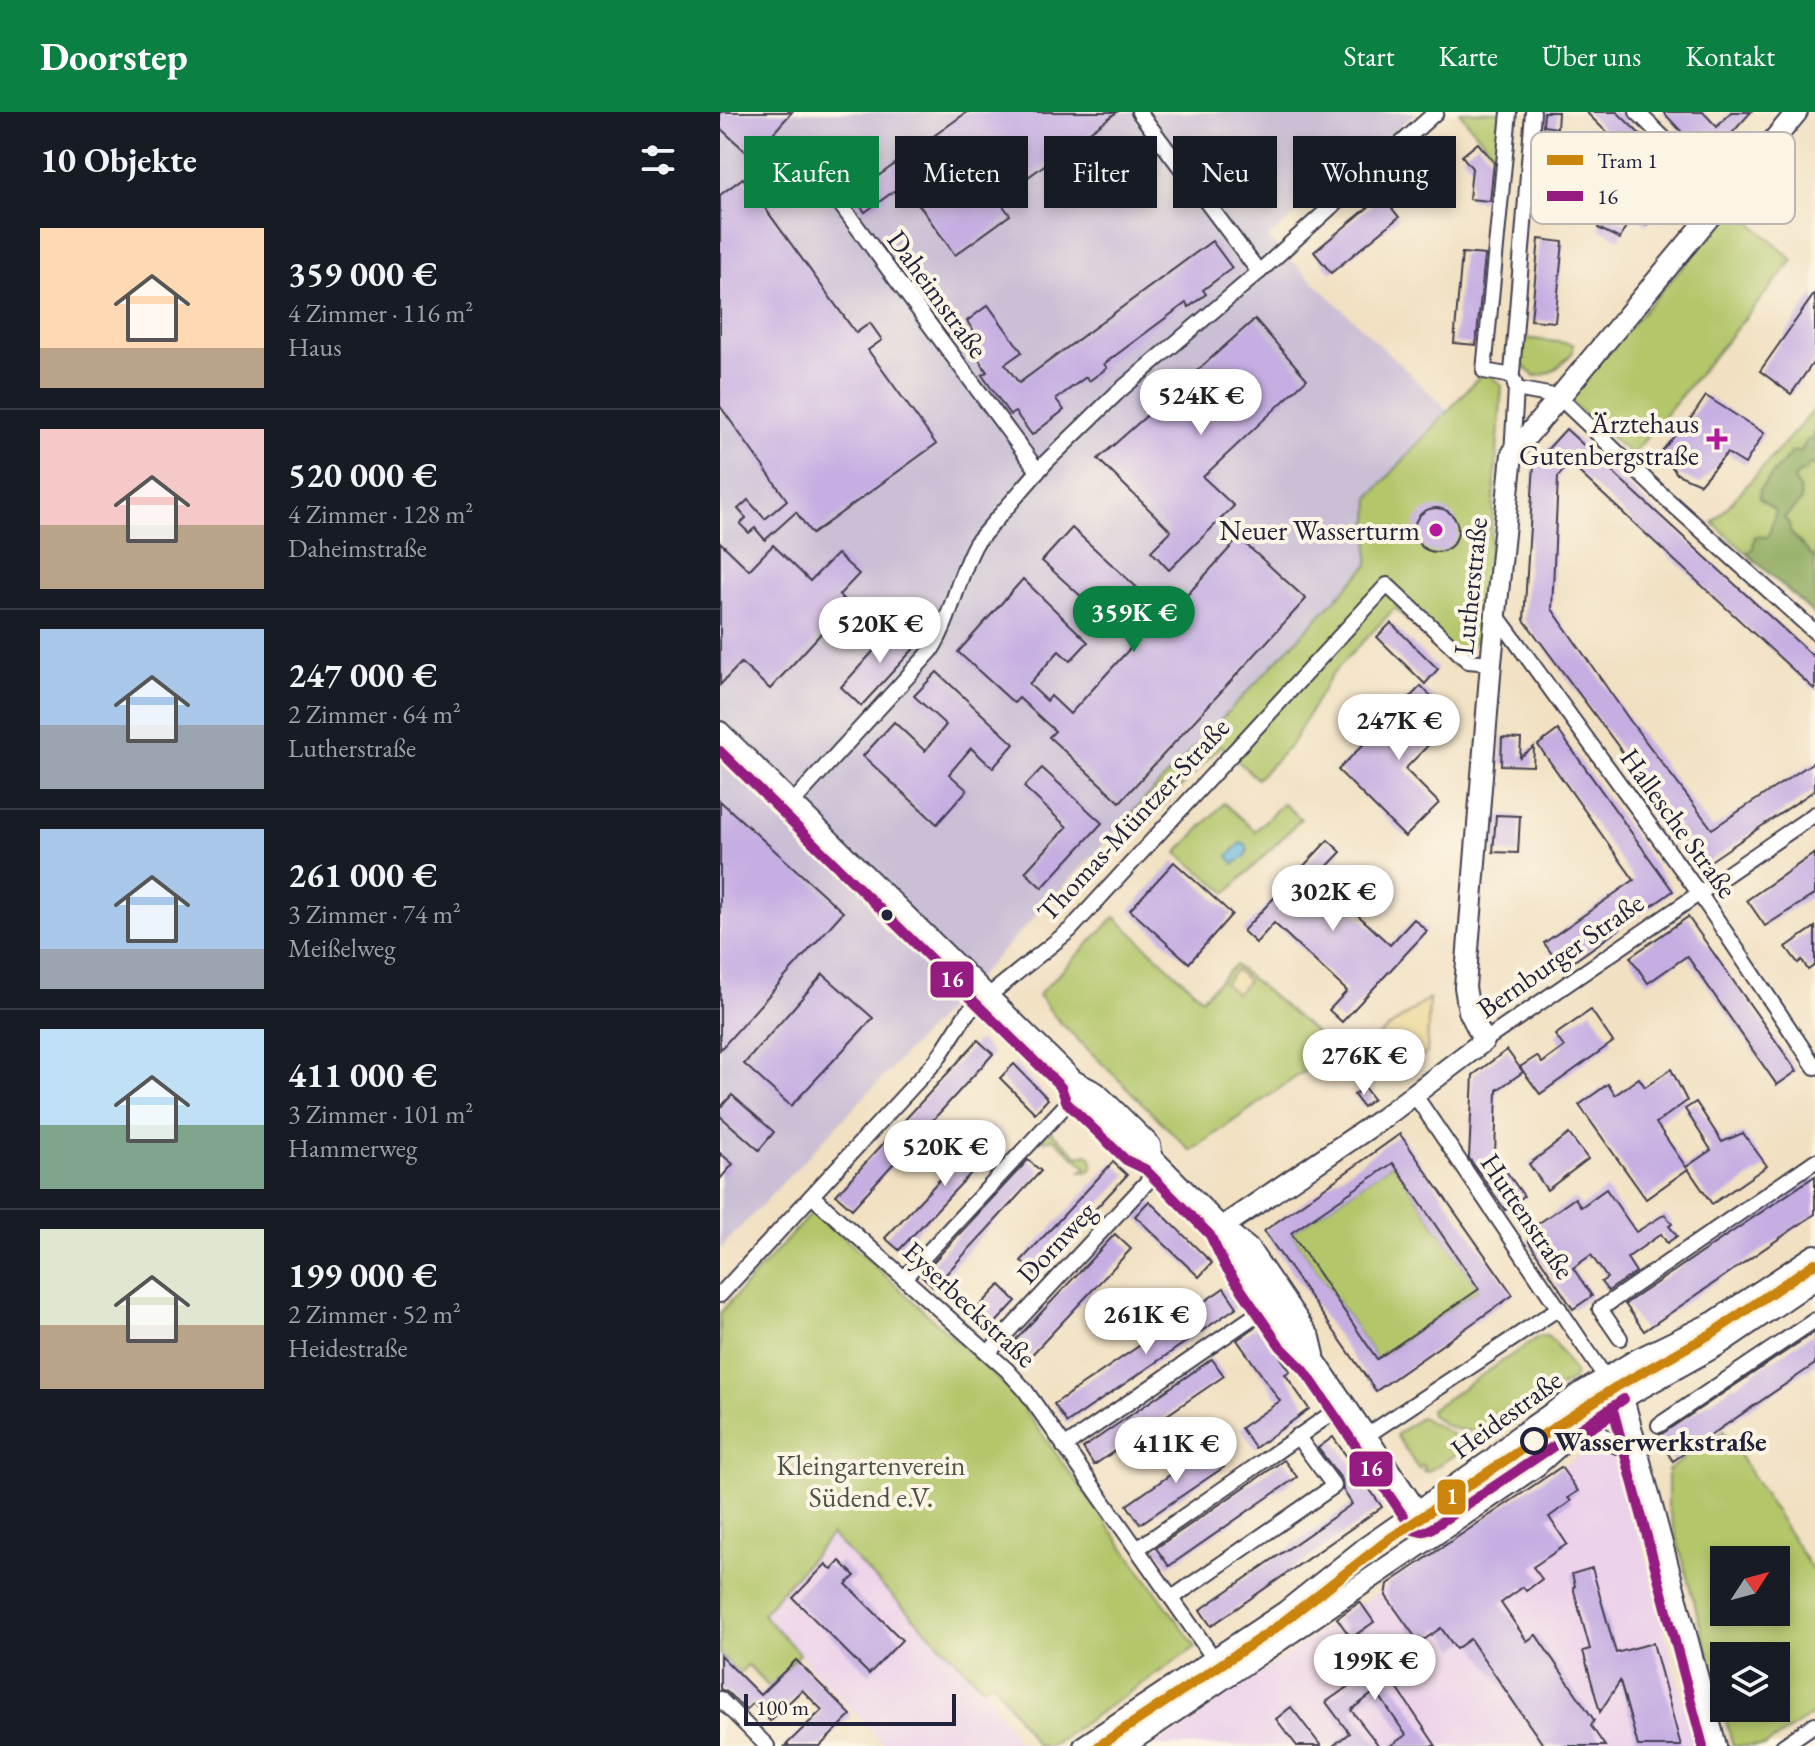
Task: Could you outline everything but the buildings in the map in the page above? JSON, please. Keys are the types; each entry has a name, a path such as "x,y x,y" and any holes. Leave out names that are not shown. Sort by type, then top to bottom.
{"main road":[{"path":"1780,132 1797,112"},
{"path":"1512,454 1702,224"},
{"name":"Lutherstraße","path":"1484,1041 1469,1011 1465,987 1495,613 1512,454"},
{"name":"Bernburger Straße","path":"1222,1227 1414,1094 1484,1041"},
{"path":"1222,1227 1236,1258 1291,1337 1315,1361 1434,1536"},
{"path":"1222,1227 1249,1249 1310,1338 1315,1361"},
{"name":"Heidestraße","path":"1084,1746 1285,1612 1365,1548 1493,1459 1603,1371 1714,1322 1815,1255"},
{"name":"Heidestraße","path":"1124,1746 1536,1466 1573,1433 1623,1398 1718,1345 1815,1279"}],"street":[{"path":"1139,112 1259,272"},
{"path":"793,802 931,651 976,543 1038,471 1148,365 1259,272 1436,112"},
{"path":"1509,112 1484,371 1512,373"},
{"name":"Lutherstraße","path":"1531,132 1533,112"},
{"path":"1637,112 1657,132"},
{"name":"Lutherstraße","path":"1512,454 1516,389 1512,373 1531,137"},
{"name":"Daheimstraße","path":"843,208 1038,471"},
{"path":"1516,389 1559,397 1815,632"},
{"name":"Thomas-Müntzer-Straße","path":"720,1295 936,1061 961,1019 1070,930 1387,585 1468,661 1491,663"},
{"name":"Hallesche Straße","path":"1495,613 1699,893 1815,1067"},
{"path":"720,731 988,995 1076,1087 1097,1092 1151,1145 1157,1162 1222,1227"},
{"name":"Bernburger Straße","path":"1484,1041 1815,814"},
{"path":"904,1278 1076,1087"},
{"name":"Huttenstraße","path":"1414,1094 1603,1371"},
{"path":"1620,1338 1600,1309 1815,1161"},
{"name":"Dornweg","path":"988,1353 1157,1162"},
{"name":"Eyserbeckstraße","path":"812,1196 988,1353 1025,1390 1215,1660"},
{"path":"1064,1447 1270,1305"},
{"name":"Heidestraße","path":"1366,1436 1559,1308"},
{"path":"1659,1425 1815,1320"},
{"path":"1603,1371 1623,1398 1717,1746"},
{"path":"1137,1549 1345,1404"},
{"path":"1573,1433 1597,1435 1638,1453"},
{"path":"1172,1598 1334,1486 1297,1436"},
{"path":"720,1699 767,1746"},
{"path":"1783,1746 1815,1724"}],"shaded area":[{"path":"720,112 1416,112 1388,136 1293,136 1293,208 1303,208 1268,238 1448,410 1370,497 1368,565 720,1249"},
{"path":"1594,1451 1612,1457 1623,1470 1695,1746 1154,1746 1560,1467 1585,1452"},
{"path":"831,1535 983,1687 1021,1746 886,1746 761,1614"}],"green space":[{"path":"1459,112 1504,112 1500,161"},
{"path":"1721,224 1753,224 1793,260 1632,455 1566,398"},
{"path":"1524,338 1573,344 1573,352 1551,372 1534,376 1522,364"},
{"path":"1484,371 1502,386 1484,630 1454,666 1395,608 1332,674 1291,745 1257,779 1221,745 1142,828 1127,818 1368,565 1370,497"},
{"path":"1815,409 1815,615 1713,523"},
{"path":"1815,430 1815,466 1809,464 1794,480 1800,489 1801,501 1784,518 1789,523 1790,532 1815,559 1815,615 1747,553 1753,548 1755,536 1768,537 1776,511 1759,498 1760,489 1792,452 1801,451"},
{"path":"1224,803 1255,831 1283,803 1301,819 1227,893 1177,853"},
{"path":"1115,917 1202,998 1235,965 1328,1043 1317,1062 1191,1151 1057,1019 1038,995"},
{"path":"1048,1129 1078,1156 1088,1154 1091,1157 1093,1166 1089,1172 1079,1172 1087,1168 1054,1139 1043,1141"},
{"path":"1393,1163 1479,1289 1377,1359 1291,1233"},
{"name":"Kleingartenverein Südend e.V.","path":"814,1210 1010,1390 1196,1647 1050,1746 1037,1746 993,1681 983,1687 831,1535 762,1614 800,1654 769,1687 748,1665 739,1674 720,1655 720,1313"},
{"path":"1540,1336 1547,1336 1554,1342 1575,1373 1573,1379 1493,1430 1463,1431 1445,1425 1431,1415 1430,1410"},
{"path":"1421,1417 1457,1437 1466,1448 1427,1472 1423,1471 1425,1467 1422,1465 1419,1469 1417,1467 1396,1435"},
{"path":"1724,1431 1815,1574 1815,1713 1765,1746 1733,1746 1726,1722 1790,1722 1790,1642 1710,1642 1710,1661 1668,1506 1668,1470"}],"sand":[{"path":"1236,970 1248,981 1236,994 1224,983"},
{"path":"1429,998 1427,1053 1399,1072 1374,1039"}],"water":[{"path":"1241,843 1248,850 1245,857 1234,864 1228,856"}],"tram line":[{"name":"1","path":"1099,1746 1274,1629 1388,1540 1534,1441 1616,1387 1711,1334 1815,1263"}],"transit line":[{"name":"16","path":"720,751 1061,1087 1067,1103 1126,1160 1145,1169 1210,1235 1225,1266 1280,1346 1304,1370 1413,1530 1429,1530 1624,1399"},
{"name":"16","path":"1590,1429 1614,1413 1703,1746"}],"place":[{"name":"Ärztehaus Gutenbergstraße","path":"1717,439"},
{"name":"Neuer Wasserturm","path":"1436,530"},
{"name":"Wasserwerkstraße","path":"1534,1441"}]}
